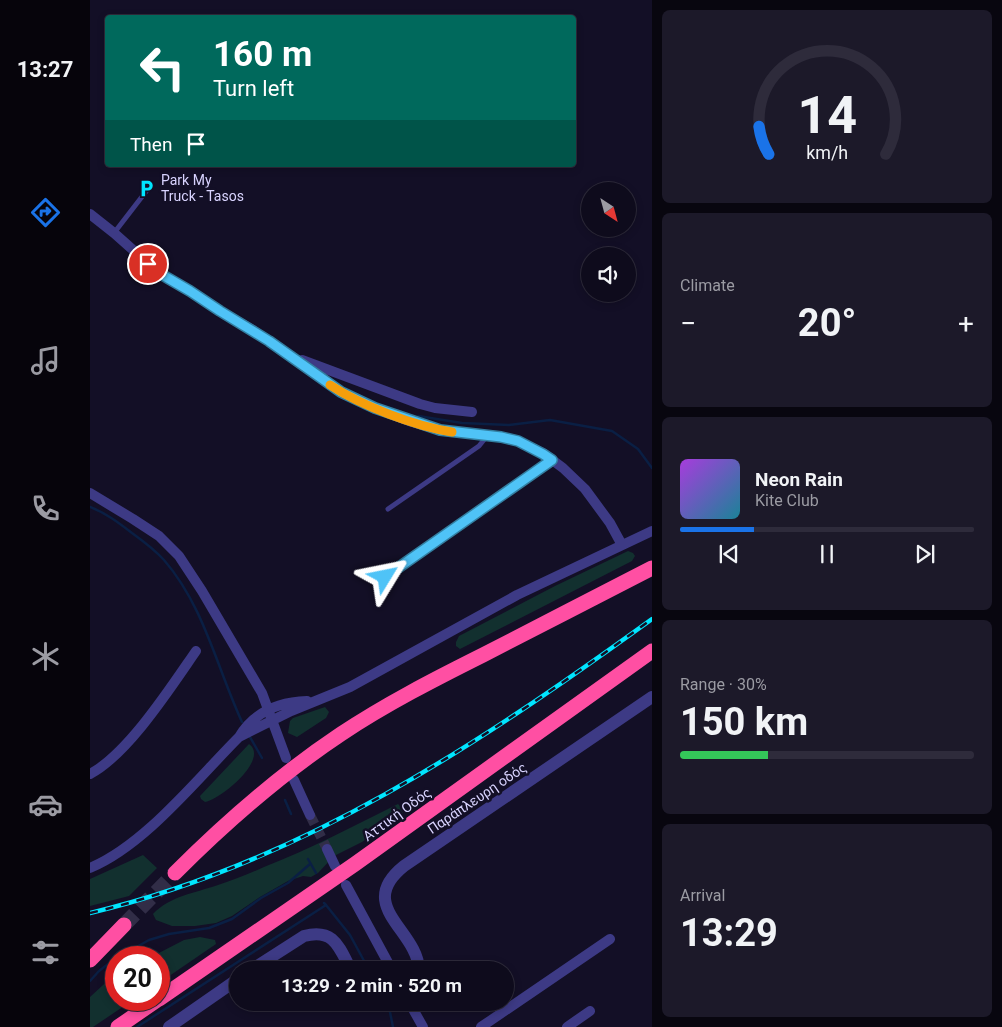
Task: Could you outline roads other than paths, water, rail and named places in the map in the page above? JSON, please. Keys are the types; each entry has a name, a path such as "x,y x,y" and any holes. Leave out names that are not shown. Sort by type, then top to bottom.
{"highway":[{"path":"175,873 204,844 263,793 348,729 387,705 652,568"},
{"name":"Αττική Οδός","path":"170,991 355,864 652,651"},
{"path":"90,960 124,925"},
{"name":"Αττική Οδός","path":"118,1027 141,1011"}],"street":[{"path":"90,214 159,273 289,355 341,392 375,408 440,430 518,441 543,454 563,468 585,489 610,523 622,545"},
{"path":"289,355 420,404 435,408 472,412"},
{"path":"90,493 159,536 179,556 250,671 268,709 286,758"},
{"path":"238,738 315,700 350,687 517,595 652,531"},
{"path":"90,774 118,752 140,727 196,651"},
{"name":"Παράπλευρη οδός","path":"418,961 386,906 386,888 392,877 404,866 652,697"},
{"path":"90,868 122,850 145,832 238,738 250,722 268,709 284,703 315,700"},
{"path":"294,780 310,815"},
{"path":"327,849 335,866"},
{"path":"346,885 387,961"},
{"path":"265,961 304,936 314,934 324,934 335,942 346,961"},
{"path":"481,1027 610,939"},
{"path":"415,954 416,961"},
{"path":"169,1027 229,985"},
{"path":"414,1011 423,1027"},
{"path":"567,1027 590,1011"}],"lane":[{"path":"114,233 151,185"},
{"path":"388,509 479,446 486,436"},
{"path":"385,577 552,460"}],"waterway":[{"path":"418,416 462,423 509,425 550,420 612,431 638,449 652,468"},
{"path":"90,507 112,518 149,546 164,560 178,578 200,617 242,722"},
{"path":"250,737 262,758"},
{"path":"285,800 291,814"},
{"path":"308,859 316,873"},
{"path":"138,946 149,940 169,934 209,928 232,919 261,898 288,883 310,864"},
{"path":"137,1027 326,905 324,903"},
{"path":"326,905 350,935 364,961"},
{"path":"90,981 105,966"},
{"path":"390,1012 393,1027"}],"tunnel":[{"path":"310,815 327,849"},
{"path":"124,925 175,873"}],"railway":[{"path":"90,913 168,891 242,864 315,831 385,794 454,754 521,711 652,619"}],"place":[{"name":"Park My Truck - Tasos","path":"147,188"}]}
